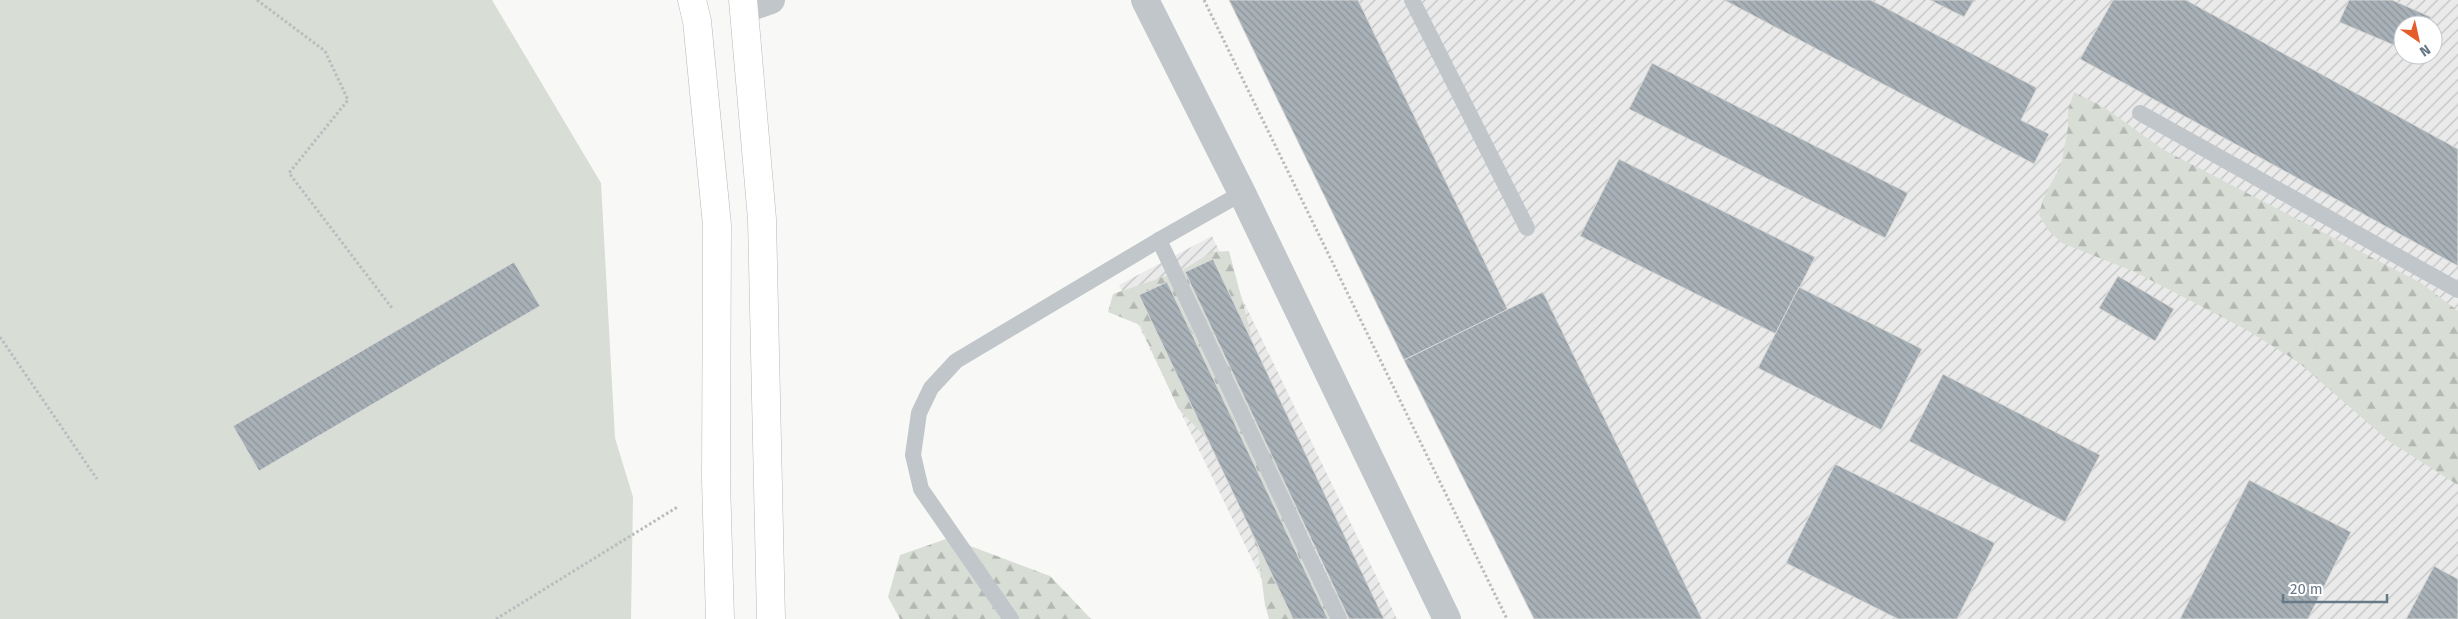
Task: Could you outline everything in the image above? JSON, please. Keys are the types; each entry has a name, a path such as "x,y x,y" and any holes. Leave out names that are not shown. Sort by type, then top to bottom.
{"main road":[{"path":"692,0 697,21 717,225 716,480 720,619"},
{"path":"744,4 762,218 771,619"}],"street":[{"path":"744,4 771,0"},
{"path":"1145,0 1242,193 1447,619"}],"lane":[{"path":"1412,0 1527,228"},
{"path":"2140,113 2458,290"},
{"path":"1011,619 921,489 913,455 919,413 931,388 956,361 1159,240 1242,193"},
{"path":"1159,240 1339,619"}],"path":[{"path":"257,0 325,51 348,100 289,173 392,308"},
{"path":"1204,0 1507,619"},
{"path":"0,337 97,479"},
{"path":"496,619 679,506"}],"shaded area":[{"path":"1229,0 2458,0 2458,619 1534,619"},
{"path":"1212,236 1397,619 1281,619 1119,285"}],"green space":[{"path":"0,0 492,0 601,183 615,438 633,497 631,619 0,619"},
{"path":"2074,92 2105,108 2164,150 2421,283 2458,311 2458,485 2390,442 2298,362 2245,329 2135,272 2062,243 2049,231 2039,215 2043,199 2061,165 2068,128 2068,110"},
{"path":"1229,251 1250,330 1255,393 1301,512 1314,564 1349,609 1363,619 1269,619 1265,605 1258,552 1225,458 1178,408 1140,325 1108,312 1113,294 1181,271 1212,252"},
{"path":"949,538 1050,576 1091,619 900,619 888,597 900,555"}],"building":[{"path":"1229,0 1358,0 1508,310 1404,360"},
{"path":"1724,0 1871,0 2037,88 2021,120 2049,134 2034,164"},
{"path":"1930,0 1974,0 1964,17"},
{"path":"2113,0 2186,0 2458,149 2458,266 2080,59"},
{"path":"2349,0 2392,0 2426,15 2393,15 2393,45 2339,22"},
{"path":"1652,63 1908,193 1885,238 1629,109"},
{"path":"1619,159 1815,257 1776,334 1580,236"},
{"path":"1213,259 1384,619 1349,619 1185,272"},
{"path":"514,262 540,306 259,471 233,426"},
{"path":"2118,276 2174,309 2155,341 2099,308"},
{"path":"1167,282 1328,619 1293,619 1139,295"},
{"path":"1799,287 1922,349 1881,430 1758,368"},
{"path":"1543,292 1702,619 1534,619 1404,360"},
{"path":"1943,374 2100,455 2065,522 1909,441"},
{"path":"1835,464 1995,543 1957,619 1898,619 1786,563"},
{"path":"2249,480 2351,532 2308,619 2180,619"},
{"path":"2434,566 2458,579 2458,619 2406,619"}]}
